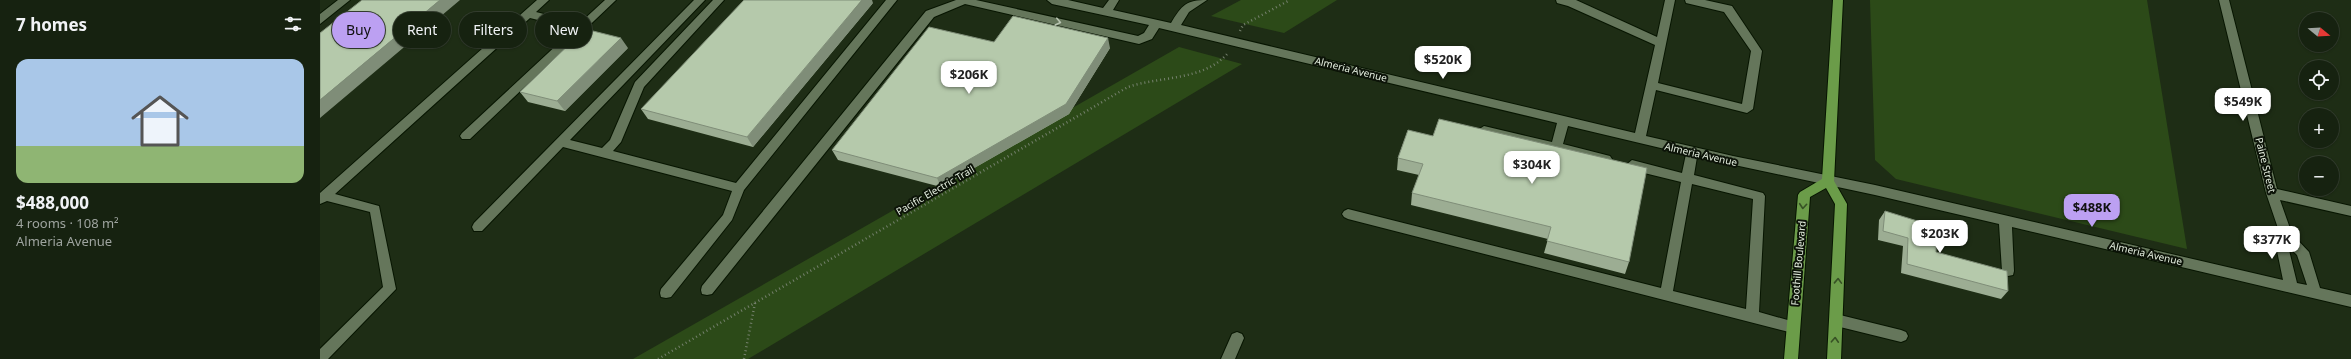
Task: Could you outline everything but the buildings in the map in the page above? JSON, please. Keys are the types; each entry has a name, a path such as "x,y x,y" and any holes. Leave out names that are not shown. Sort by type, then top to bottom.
{"main road":[{"path":"1834,359 1841,204 1828,181 1838,0"},
{"name":"Foothill Boulevard","path":"1791,359 1804,195 1828,181"}],"street":[{"path":"320,20 345,0"},
{"path":"322,198 544,0"},
{"path":"592,17 610,0"},
{"path":"478,227 700,0"},
{"path":"604,153 615,142 639,85 719,0"},
{"path":"666,294 728,217 739,188 892,0"},
{"name":"Almeria Avenue","path":"1052,0 1174,27 1692,152 2005,220 2351,301"},
{"path":"1106,12 1114,0"},
{"path":"1174,27 1185,9 1202,0"},
{"path":"1561,0 1572,2 1661,43"},
{"path":"1639,139 1670,0"},
{"path":"1651,85 1747,109 1757,52 1728,8 1690,0"},
{"name":"Paine Street","path":"2224,0 2272,193 2287,237 2303,252 2315,292"},
{"path":"707,290 930,14 965,1 1139,40 1148,36 1156,23"},
{"path":"528,14 535,16"},
{"path":"466,136 560,48"},
{"path":"1557,147 1563,122"},
{"path":"1469,127 1760,196 1752,316"},
{"path":"561,142 739,188"},
{"path":"1666,295 1692,152"},
{"path":"2272,193 2351,211"},
{"path":"320,358 390,289 375,208 322,198"},
{"path":"1348,214 1793,327"},
{"path":"2005,220 2008,271"},
{"name":"Paine Street","path":"2287,237 2282,246 2291,287"},
{"path":"1836,320 1901,336"},
{"path":"1228,359 1237,338"}],"path":[{"path":"1243,25 1290,0"},
{"name":"Pacific Electric Trail","path":"658,359 1128,87 1140,82 1209,69 1220,63 1226,56"},
{"path":"744,359 755,303"}],"green space":[{"path":"1241,0 1337,0 1284,33 1211,16"},
{"path":"1870,0 2147,0 2187,249 1896,179 1875,160"},
{"path":"1179,47 1242,64 748,359 633,359"}]}
